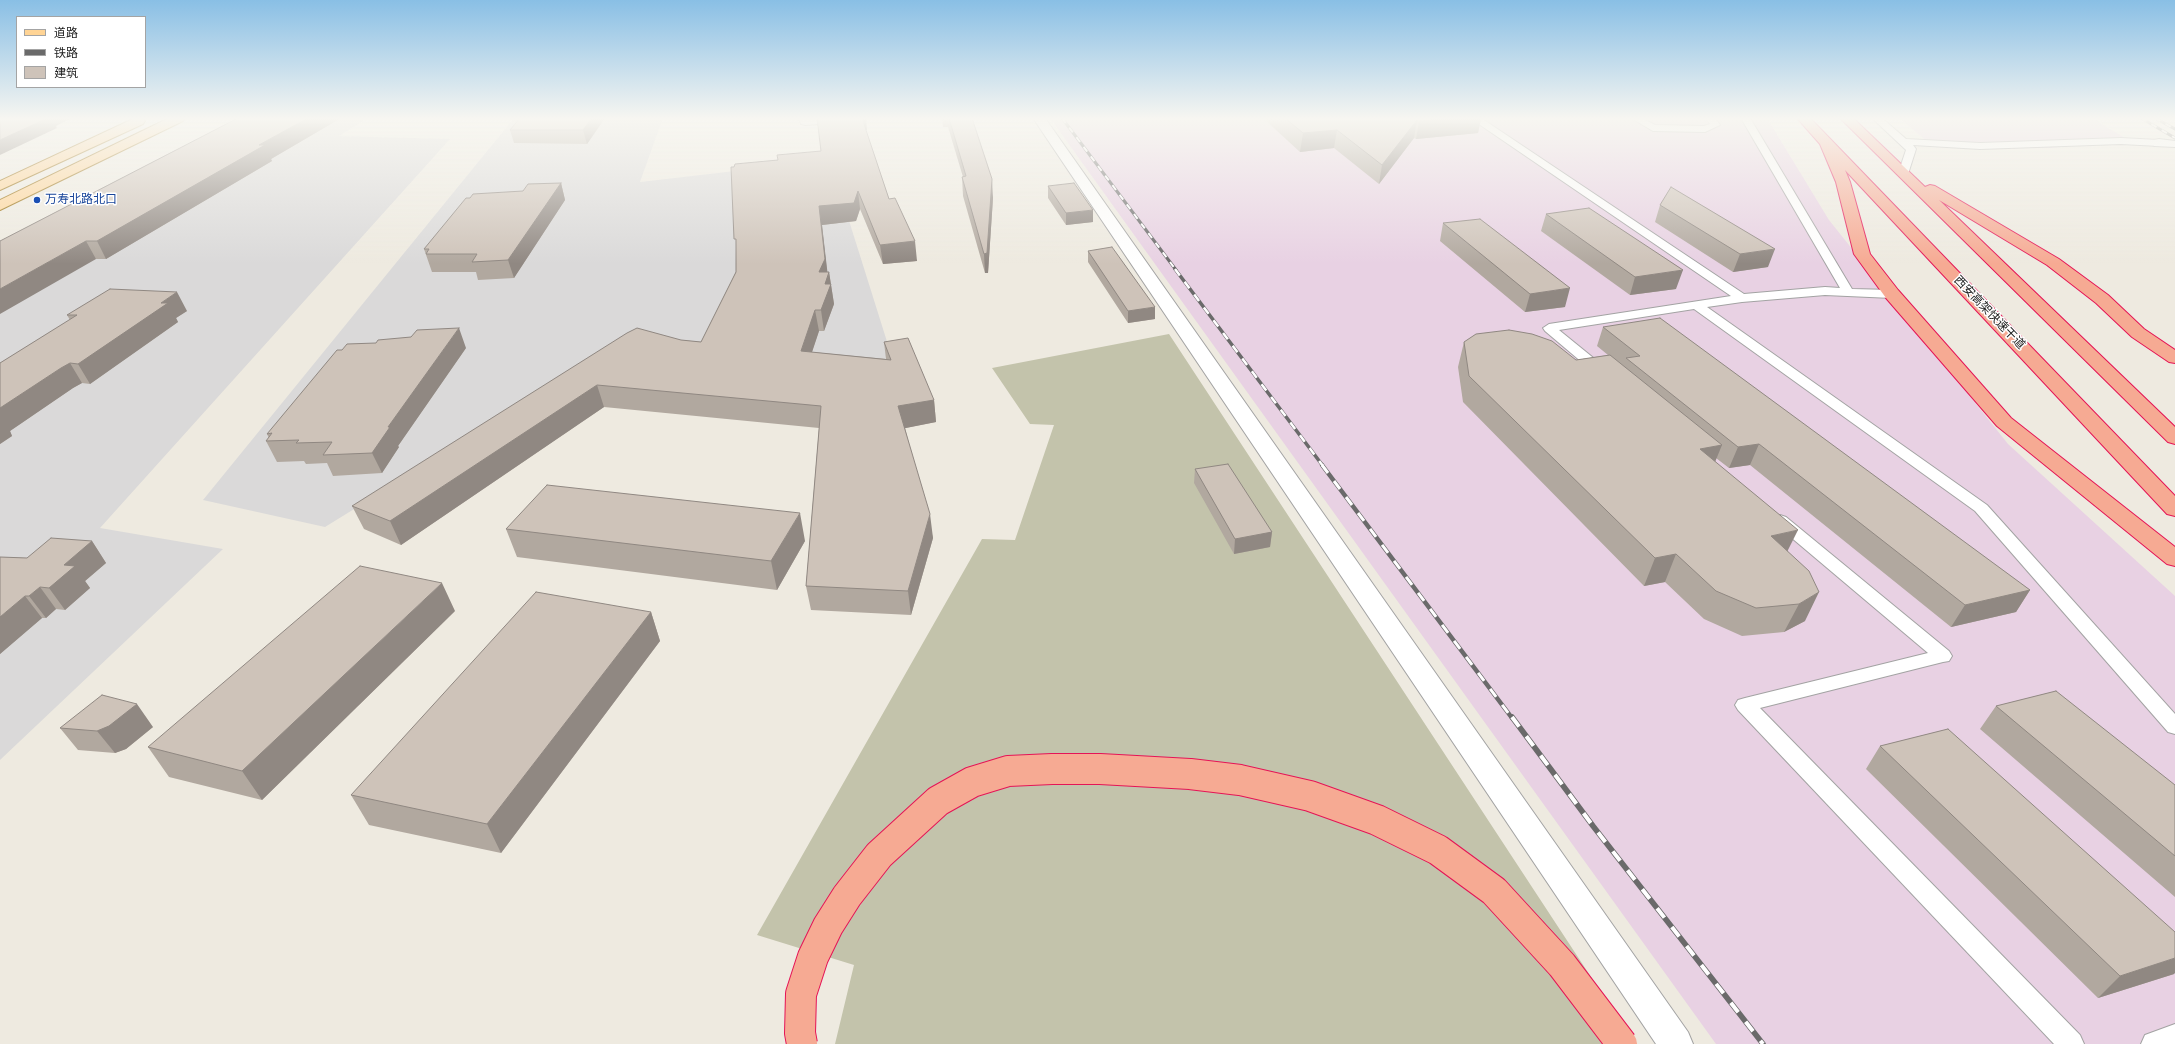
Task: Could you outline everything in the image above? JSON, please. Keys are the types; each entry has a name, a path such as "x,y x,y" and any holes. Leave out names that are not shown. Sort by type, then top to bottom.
{"highway":[{"path":"1837,167 1843,182 1862,254 1892,294 2004,422 2175,559"},
{"name":"西安高架快速干道","path":"1850,167 2175,509"},
{"path":"1896,167 2175,438"},
{"path":"1903,174 2053,262 2102,299 2138,333 2175,358"},
{"path":"802,1044 800,1033 801,994 813,957 828,926 847,896 879,855 938,801 972,782 1008,771 1052,769 1190,774 1240,780 1310,796 1377,820 1438,850 1494,890 1562,965 1622,1044"}],"main road":[{"path":"0,186 41,167"},
{"path":"0,206 80,167"}],"street":[{"path":"1072,167 1676,1044"}],"lane":[{"path":"1547,167 1742,298"},
{"path":"1775,167 1848,292"},
{"path":"1903,174 1905,167"},
{"path":"1617,384 1549,328 1742,298 1825,291 1892,294"},
{"path":"1696,305 1981,508 2175,727"},
{"path":"1764,507 1942,656 1745,705 2071,1044"},
{"path":"2154,1044 2175,1036"}],"shaded area":[{"path":"168,167 425,167 100,528 223,549 0,760 0,255"},
{"path":"474,167 645,167 640,182 772,167 832,167 889,348 883,367 633,337 325,527 203,500"},
{"path":"1085,167 1797,167 1829,220 2008,444 2175,596 2175,1044 1716,1044"},
{"path":"1169,334 1635,1044 835,1044 854,965 757,935 982,539 1015,540 1054,425 1030,424 992,368"}],"building":[{"path":"144,167 227,167 97,241 86,241 0,289 0,241"},
{"path":"731,167 878,167 889,199 895,198 915,241 880,245 858,191 854,203 819,206 825,259 819,272 829,272 825,284 831,284 821,310 815,310 801,351 891,360 884,342 908,338 934,400 898,406 930,514 908,591 806,586 821,406 597,385 390,521 352,506 637,328 681,340 701,342 736,272 736,239 734,239"},
{"path":"963,167 988,167 992,179 987,253 984,254 962,177 966,176"},
{"path":"561,183 508,260 472,262 477,254 426,254 429,249 424,249 466,198 470,198 473,194 523,191 528,184"},
{"path":"1074,183 1093,210 1066,213 1048,186"},
{"path":"1671,187 1775,249 1740,254 1660,205"},
{"path":"1589,208 1683,270 1635,277 1546,214"},
{"path":"1480,219 1570,288 1530,294 1443,223"},
{"path":"1112,247 1155,307 1128,311 1088,251"},
{"path":"110,289 177,292 161,303 168,303 78,364 70,363 61,368 0,408 0,363 77,315 67,315"},
{"path":"1660,318 2030,590 1965,605 1759,444 1738,447 1626,358 1640,356 1603,327"},
{"path":"459,328 388,427 390,427 372,453 323,455 332,442 296,443 299,440 266,441 272,433 267,434 337,350 342,350 347,344 376,343 378,340 411,337 417,330"},
{"path":"1509,330 1532,334 1552,341 1576,360 1610,355 1722,445 1700,449 1798,530 1771,536 1809,571 1819,592 1799,604 1756,608 1716,591 1676,554 1655,558 1469,376 1464,342 1476,334"},
{"path":"1228,464 1272,532 1235,539 1195,469"},
{"path":"547,485 800,513 771,561 506,529"},
{"path":"51,538 92,541 64,565 75,566 49,588 40,587 29,596 25,596 0,617 0,557 27,558"},
{"path":"360,566 442,583 242,771 148,747"},
{"path":"536,592 651,612 487,824 351,795"},
{"path":"2056,691 2175,785 2175,856 1996,706"},
{"path":"102,695 137,704 109,726 97,731 60,728"},
{"path":"1948,729 2175,932 2175,958 2120,976 1880,746"}],"railway":[{"path":"1099,167 1176,270"},
{"path":"1175,269 1323,466"},
{"path":"1322,465 1512,718"},
{"path":"1512,717 1593,826 1763,1044"}],"place":[{"name":"万寿北路北口","path":"37,200"}]}
